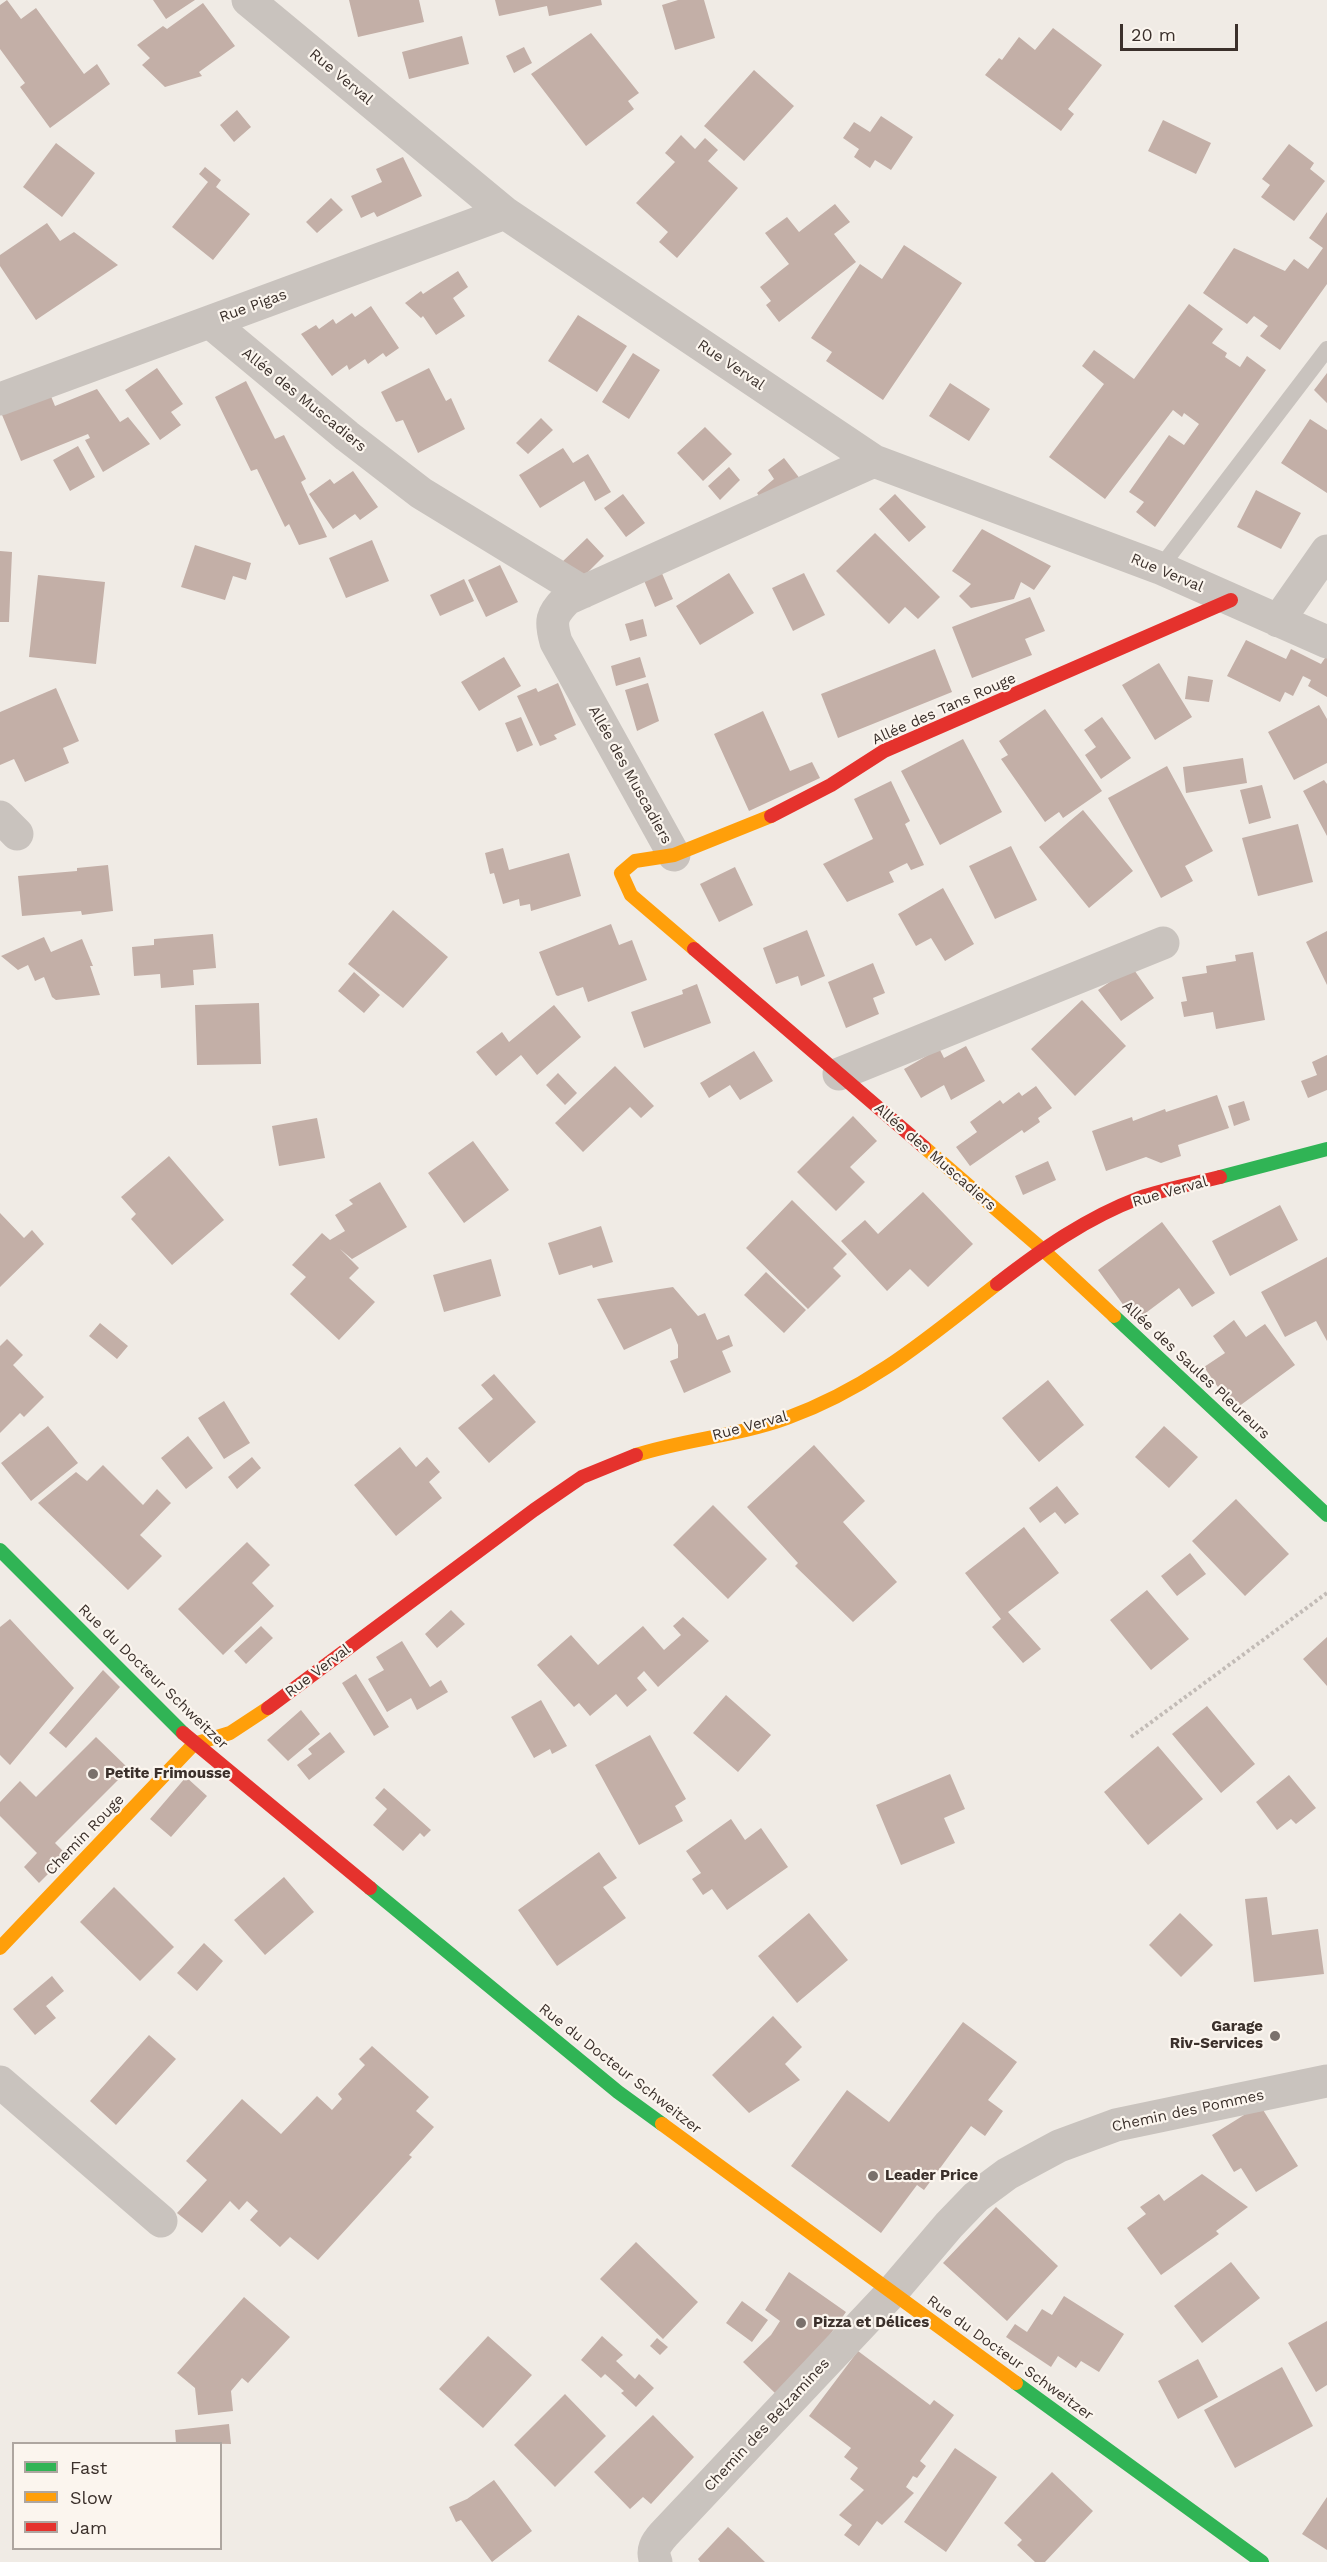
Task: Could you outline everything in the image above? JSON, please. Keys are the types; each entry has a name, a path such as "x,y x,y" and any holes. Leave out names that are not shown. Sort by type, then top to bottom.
{"street":[{"name":"Rue Verval","path":"248,0 505,213 874,461 1160,568 1327,642"},
{"name":"Rue Pigas","path":"0,399 505,213"},
{"name":"Allée des Muscadiers","path":"210,322 347,436 421,493 583,592"},
{"path":"583,592 874,461"},
{"path":"1278,621 1327,551"},
{"name":"Allée des Muscadiers","path":"583,592 567,599 555,611 552,627 556,642 674,855 635,861 627,866 621,873 631,895 1042,1249"},
{"name":"Allée des Tans Rouge","path":"674,855 775,814 831,785 884,752 1231,600"},
{"path":"838,1074 1163,943"},
{"name":"Rue Verval","path":"194,1744 230,1733 262,1713 534,1510 582,1477 638,1454 785,1419 842,1395 893,1365 1042,1249 1089,1220 1140,1198 1327,1149"},
{"name":"Allée des Saules Pleureurs","path":"1042,1249 1327,1515"},
{"name":"Rue du Docteur Schweitzer","path":"0,1550 194,1744 618,2092 1262,2562"},
{"name":"Chemin Rouge","path":"0,1948 194,1744"},
{"name":"Chemin des Pommes","path":"892,2292 976,2197 1007,2174 1059,2146 1116,2125 1327,2081"},
{"path":"0,2082 161,2220"},
{"name":"Chemin des Belzamines","path":"656,2562 653,2553 656,2543 892,2292"}],"lane":[{"path":"1160,568 1327,349"}],"path":[{"path":"1131,1737 1327,1593"}],"building":[{"path":"7,0 21,19 36,8 84,74 97,64 110,84 50,128 20,87 25,83 0,49 0,5"},
{"path":"153,0 195,0 166,19"},
{"path":"349,0 419,0 424,22 358,37"},
{"path":"495,0 601,0 602,5 549,16 547,6 499,16"},
{"path":"678,0 704,0 715,38 675,50 662,5"},
{"path":"203,3 235,46 199,72 202,76 165,87 142,65 150,58 137,45 163,26 167,29"},
{"path":"1053,28 1102,65 1068,109 1074,114 1061,131 985,75 999,58 1002,60 1019,37 1035,50"},
{"path":"591,33 639,93 628,101 634,109 586,146 531,74"},
{"path":"462,36 469,64 409,79 402,52"},
{"path":"524,47 532,63 514,73 506,56"},
{"path":"754,70 794,106 744,161 704,126"},
{"path":"237,110 251,127 234,142 220,125"},
{"path":"881,116 913,137 891,170 875,160 870,168 854,157 859,149 843,138 854,122 870,132"},
{"path":"1163,120 1211,143 1196,174 1148,151"},
{"path":"681,135 695,149 705,138 718,150 708,161 738,188 677,258 659,242 668,232 636,203 675,162 665,153"},
{"path":"56,143 95,173 62,217 23,187"},
{"path":"1289,144 1314,163 1310,169 1325,181 1294,221 1261,197 1270,185 1262,179"},
{"path":"403,157 422,196 377,217 374,212 361,218 351,196 382,182 376,169"},
{"path":"205,167 221,180 216,187 250,214 213,260 172,227 208,182 199,174"},
{"path":"331,198 343,210 317,233 306,222"},
{"path":"835,204 850,222 834,234 856,262 779,322 766,305 771,301 760,287 789,264 765,233 787,217 799,232"},
{"path":"1327,212 1327,284 1280,350 1260,336 1268,326 1254,316 1247,324 1203,293 1234,248 1285,271 1294,259 1308,269 1323,248 1309,238"},
{"path":"47,223 60,241 74,232 118,265 36,320 0,266 0,255"},
{"path":"904,245 962,283 883,400 826,361 832,352 811,338 860,264 882,279"},
{"path":"458,271 468,287 453,298 465,316 436,335 423,316 421,318 405,303 421,291 423,294"},
{"path":"1189,304 1223,329 1212,343 1227,353 1225,357 1240,367 1247,356 1266,370 1155,527 1136,512 1144,502 1129,492 1169,435 1184,445 1199,424 1184,413 1182,417 1173,410 1105,499 1049,457 1104,384 1082,366 1094,350 1134,379"},
{"path":"371,306 399,348 386,357 383,353 368,364 365,359 349,370 347,365 332,376 301,334 316,325 319,329 333,319 336,324 352,313 355,317"},
{"path":"578,315 627,346 597,392 548,361"},
{"path":"633,353 660,370 629,419 602,402"},
{"path":"157,368 183,404 171,412 181,425 160,440 125,390"},
{"path":"429,368 446,401 451,398 465,429 418,453 403,420 396,422 381,392"},
{"path":"1327,373 1327,403 1314,390"},
{"path":"246,381 275,439 284,435 306,479 301,482 327,537 299,545 289,524 285,527 257,469 251,471 215,397"},
{"path":"950,383 990,409 969,441 929,416"},
{"path":"48,389 55,406 97,389 120,422 128,417 150,444 103,472 85,440 90,438 88,434 21,461 0,410"},
{"path":"541,418 553,430 528,454 516,443"},
{"path":"1310,419 1327,430 1327,493 1281,463"},
{"path":"705,427 732,454 703,481 677,453"},
{"path":"78,446 95,477 70,491 53,460"},
{"path":"563,448 573,463 588,454 611,492 595,501 584,481 540,508 519,475"},
{"path":"784,458 804,484 770,510 757,493 774,479 768,470"},
{"path":"729,467 740,480 720,500 708,486"},
{"path":"353,471 378,507 360,520 355,514 333,529 309,494 330,479 334,484"},
{"path":"1256,490 1301,513 1281,549 1237,527"},
{"path":"623,494 645,523 626,537 604,508"},
{"path":"895,494 926,527 909,542 879,509"},
{"path":"982,529 1051,566 1034,590 1021,582 1014,599 971,608 959,596 971,584 952,571"},
{"path":"875,533 940,597 918,619 905,607 889,624 836,571"},
{"path":"587,538 604,556 578,582 560,564"},
{"path":"372,540 389,581 346,598 329,558"},
{"path":"195,545 251,563 246,580 233,576 225,600 181,587"},
{"path":"0,551 12,552 9,622 0,622"},
{"path":"500,565 518,602 486,617 468,580"},
{"path":"661,571 673,599 655,607 643,578"},
{"path":"729,573 754,613 700,645 676,606"},
{"path":"804,573 825,615 793,631 772,588"},
{"path":"38,575 105,582 96,664 29,657"},
{"path":"464,579 474,601 440,616 430,595"},
{"path":"1030,597 1045,631 1025,639 1032,655 972,678 952,627"},
{"path":"643,619 647,636 630,641 625,624"},
{"path":"1246,640 1286,659 1291,649 1321,664 1327,655 1327,697 1308,686 1311,680 1303,676 1293,696 1285,692 1280,702 1227,676"},
{"path":"935,649 952,692 838,738 821,694"},
{"path":"504,657 521,686 479,711 461,682"},
{"path":"640,657 646,677 616,686 611,666"},
{"path":"1159,663 1192,717 1155,740 1122,685"},
{"path":"1188,676 1213,680 1209,702 1185,699"},
{"path":"558,683 576,725 554,735 557,739 540,746 517,696 536,688 538,692"},
{"path":"648,683 659,721 637,731 625,690"},
{"path":"56,688 79,741 63,748 69,763 25,782 14,759 0,765 0,712"},
{"path":"1319,705 1327,719 1327,763 1294,780 1268,732"},
{"path":"1045,709 1102,791 1063,818 1059,812 1045,822 1001,759 1008,755 999,741"},
{"path":"763,711 790,771 812,762 820,778 749,811 714,734"},
{"path":"521,717 533,745 517,752 505,723"},
{"path":"1102,717 1131,758 1101,779 1085,755 1096,747 1084,730"},
{"path":"963,739 1002,812 940,845 901,771"},
{"path":"1243,758 1247,783 1186,793 1183,767"},
{"path":"1167,766 1213,851 1185,866 1193,881 1161,898 1108,798"},
{"path":"1324,780 1327,784 1327,836 1303,791"},
{"path":"891,781 910,821 905,824 924,865 911,870 907,863 889,872 894,882 847,902 823,864 873,839 854,799"},
{"path":"1262,785 1271,818 1249,824 1240,790"},
{"path":"1083,810 1133,871 1089,908 1039,847"},
{"path":"1298,824 1313,882 1258,896 1242,838"},
{"path":"1011,846 1037,900 995,919 969,866"},
{"path":"503,848 509,870 569,853 581,896 531,911 530,904 520,906 519,899 503,904 494,873 490,874 485,853"},
{"path":"108,865 113,911 82,915 81,911 22,916 18,876 77,871 77,868"},
{"path":"735,867 753,905 719,922 700,884"},
{"path":"943,888 974,944 945,961 931,938 916,946 898,914"},
{"path":"393,910 448,957 403,1008 348,964"},
{"path":"611,924 619,945 632,940 647,980 588,1002 583,987 556,995 539,952"},
{"path":"807,930 825,976 801,986 798,976 776,984 763,948"},
{"path":"1327,931 1327,985 1306,942"},
{"path":"213,934 216,968 193,970 194,985 161,988 160,974 134,976 132,947 154,945 154,939"},
{"path":"44,937 51,952 82,939 93,966 90,966 100,995 56,1000 52,997 44,977 35,981 28,965 18,970 1,956"},
{"path":"1253,952 1265,1020 1216,1029 1213,1012 1184,1017 1181,1002 1187,1001 1182,977 1207,973 1206,966 1236,961 1235,955"},
{"path":"873,963 885,993 873,998 879,1014 846,1028 828,982"},
{"path":"1132,967 1154,998 1121,1021 1098,990"},
{"path":"354,972 380,995 364,1013 338,991"},
{"path":"697,984 711,1023 644,1048 631,1012 683,994 682,990"},
{"path":"1082,1000 1126,1046 1075,1096 1031,1049"},
{"path":"259,1003 261,1064 197,1065 195,1005"},
{"path":"554,1005 581,1037 537,1075 521,1055 496,1076 476,1052 502,1032 509,1042"},
{"path":"966,1046 985,1081 951,1100 944,1085 921,1098 904,1069 937,1050 940,1050 944,1058"},
{"path":"754,1051 773,1081 740,1100 730,1085 709,1098 700,1083"},
{"path":"1327,1055 1327,1090 1308,1098 1301,1081 1317,1075 1312,1062"},
{"path":"615,1066 654,1106 641,1118 630,1107 583,1152 555,1123"},
{"path":"558,1073 577,1093 565,1105 546,1085"},
{"path":"1036,1086 1052,1108 1038,1118 1040,1122 1024,1133 1022,1130 970,1166 956,1147 977,1132 970,1122 1000,1100 1003,1104 1019,1092 1022,1096"},
{"path":"1217,1095 1229,1128 1178,1145 1181,1156 1161,1163 1146,1157 1106,1171 1092,1131 1132,1117 1133,1121 1165,1109 1166,1112"},
{"path":"1244,1101 1250,1120 1234,1126 1228,1106"},
{"path":"853,1116 877,1141 850,1167 865,1182 836,1211 797,1172"},
{"path":"317,1118 325,1158 279,1166 272,1126"},
{"path":"473,1141 509,1190 464,1223 428,1173"},
{"path":"169,1156 224,1220 172,1265 131,1219 136,1214 121,1197"},
{"path":"1048,1161 1056,1180 1023,1195 1015,1176"},
{"path":"380,1182 407,1227 352,1259 340,1249 359,1268 349,1278 375,1302 339,1340 290,1294 306,1277 292,1265 322,1233 330,1240 345,1231 335,1215 353,1204 349,1200"},
{"path":"923,1192 973,1244 928,1287 910,1269 887,1291 841,1241 865,1220 878,1234"},
{"path":"792,1200 847,1254 833,1268 841,1276 808,1309 746,1248"},
{"path":"1280,1205 1298,1240 1230,1276 1212,1241"},
{"path":"0,1213 24,1238 32,1230 44,1244 0,1287"},
{"path":"1162,1222 1215,1293 1192,1307 1179,1288 1135,1321 1098,1270"},
{"path":"601,1226 613,1262 593,1268 592,1265 559,1275 548,1243"},
{"path":"1327,1257 1327,1341 1316,1321 1285,1337 1261,1292"},
{"path":"491,1259 501,1296 444,1312 433,1275"},
{"path":"766,1272 806,1310 784,1333 744,1295"},
{"path":"673,1287 698,1316 705,1313 717,1340 729,1335 733,1346 722,1351 731,1372 684,1393 670,1361 678,1358 678,1345 671,1328 624,1350 597,1299"},
{"path":"1234,1320 1246,1337 1265,1324 1295,1365 1234,1410 1204,1367 1225,1353 1213,1336"},
{"path":"100,1323 128,1346 117,1359 89,1336"},
{"path":"7,1339 23,1355 13,1365 44,1397 24,1417 20,1413 0,1433 0,1346"},
{"path":"494,1374 536,1422 489,1463 458,1428 493,1399 481,1385"},
{"path":"1048,1380 1084,1425 1039,1462 1002,1418"},
{"path":"224,1401 250,1443 224,1459 198,1418"},
{"path":"48,1426 78,1463 31,1501 1,1463"},
{"path":"1164,1426 1198,1457 1169,1488 1135,1457"},
{"path":"188,1436 213,1468 186,1489 161,1458"},
{"path":"814,1445 865,1501 843,1522 897,1582 853,1622 795,1566 798,1563 747,1507"},
{"path":"400,1447 416,1467 427,1457 440,1472 429,1482 442,1498 396,1536 354,1485"},
{"path":"252,1457 261,1468 237,1489 228,1477"},
{"path":"103,1465 143,1505 157,1489 171,1503 140,1535 162,1556 128,1590 38,1503 76,1472 87,1481"},
{"path":"1057,1486 1079,1514 1065,1524 1055,1512 1040,1523 1029,1508"},
{"path":"1236,1499 1289,1554 1245,1596 1192,1541"},
{"path":"713,1505 767,1559 728,1599 673,1545"},
{"path":"1024,1527 1059,1573 1008,1612 1041,1649 1023,1663 992,1627 1001,1619 965,1573"},
{"path":"247,1542 270,1565 252,1583 274,1606 223,1655 178,1609"},
{"path":"1190,1553 1206,1574 1177,1596 1161,1576"},
{"path":"1147,1590 1189,1639 1151,1670 1110,1620"},
{"path":"451,1610 465,1624 437,1648 425,1634"},
{"path":"683,1617 709,1641 658,1687 644,1671 637,1678 647,1690 627,1707 616,1694 590,1716 579,1703 574,1707 537,1665 571,1635 598,1665 643,1626 664,1650 681,1635 673,1626"},
{"path":"10,1619 74,1688 10,1765 0,1755 0,1627"},
{"path":"261,1626 273,1638 246,1664 234,1651"},
{"path":"1327,1637 1327,1686 1303,1659"},
{"path":"402,1641 430,1687 441,1680 448,1692 417,1710 411,1698 387,1712 368,1679 384,1670 376,1657"},
{"path":"103,1670 120,1687 66,1748 49,1733"},
{"path":"356,1674 389,1727 374,1736 342,1683"},
{"path":"726,1695 771,1735 738,1772 693,1733"},
{"path":"541,1700 567,1746 552,1754 550,1749 534,1758 511,1717"},
{"path":"1207,1706 1255,1764 1221,1793 1172,1734"},
{"path":"301,1710 320,1734 288,1761 267,1740"},
{"path":"330,1732 345,1752 309,1780 297,1765 312,1754 308,1749"},
{"path":"650,1735 686,1799 675,1806 683,1821 639,1845 595,1765"},
{"path":"96,1737 129,1769 55,1843 67,1855 39,1883 24,1867 37,1853 0,1816 0,1802 20,1781 36,1797"},
{"path":"1158,1746 1203,1799 1148,1845 1104,1792"},
{"path":"950,1774 965,1809 944,1818 955,1843 901,1865 876,1805"},
{"path":"1289,1775 1316,1808 1296,1824 1291,1819 1277,1830 1256,1802"},
{"path":"186,1777 207,1796 171,1837 150,1819"},
{"path":"384,1788 431,1830 424,1837 420,1833 403,1851 373,1825 387,1809 375,1798"},
{"path":"731,1819 745,1840 761,1828 788,1867 727,1910 712,1889 703,1895 692,1879 701,1873 686,1851"},
{"path":"599,1852 617,1878 603,1887 626,1918 557,1966 518,1910"},
{"path":"284,1877 314,1912 265,1955 234,1920"},
{"path":"114,1887 174,1947 140,1981 80,1922"},
{"path":"1267,1897 1272,1935 1318,1929 1324,1974 1254,1982 1245,1899"},
{"path":"809,1913 848,1960 797,2003 758,1956"},
{"path":"1180,1913 1213,1945 1181,1977 1149,1945"},
{"path":"204,1943 223,1961 197,1991 177,1973"},
{"path":"52,1976 64,1991 46,2006 56,2018 35,2035 13,2009"},
{"path":"773,2016 802,2047 785,2064 800,2080 749,2113 712,2075"},
{"path":"963,2022 1017,2062 988,2100 1003,2111 985,2136 971,2126 924,2190 917,2185 881,2233 791,2166 847,2090 889,2122"},
{"path":"149,2035 176,2059 116,2125 90,2101"},
{"path":"372,2046 429,2097 416,2111 434,2127 409,2155 412,2157 318,2260 290,2237 280,2247 250,2220 258,2211 247,2201 239,2210 230,2201 202,2233 177,2213 207,2180 186,2161 242,2099 281,2134 317,2096 332,2110 342,2099 338,2094 365,2065 359,2059"},
{"path":"1260,2105 1298,2166 1256,2192 1241,2168 1234,2172 1212,2135"},
{"path":"1202,2174 1248,2207 1216,2231 1219,2234 1161,2275 1127,2228 1146,2214 1140,2207 1159,2194 1164,2201"},
{"path":"996,2207 1058,2266 1007,2321 943,2263"},
{"path":"636,2242 698,2302 663,2339 600,2279"},
{"path":"1231,2262 1260,2298 1202,2343 1174,2306"},
{"path":"789,2272 846,2312 822,2346 777,2395 743,2362 771,2335 780,2321 765,2310"},
{"path":"1064,2296 1124,2334 1099,2372 1081,2361 1076,2368 1058,2356 1051,2367 1006,2337 1015,2324 1027,2332 1042,2309 1052,2315"},
{"path":"244,2297 290,2337 248,2383 242,2378 231,2391 233,2411 198,2415 195,2388 177,2373"},
{"path":"742,2301 768,2320 752,2342 726,2323"},
{"path":"1327,2321 1327,2385 1316,2392 1288,2343"},
{"path":"488,2336 532,2375 483,2428 439,2389"},
{"path":"602,2336 623,2355 616,2361 635,2379 639,2374 654,2388 636,2407 621,2393 624,2391 605,2374 601,2378 581,2360"},
{"path":"657,2338 668,2347 660,2355 650,2346"},
{"path":"858,2351 930,2405 934,2400 954,2415 920,2461 926,2466 917,2478 913,2476 906,2487 914,2493 882,2525 877,2521 859,2546 844,2535 852,2525 839,2515 864,2490 850,2479 858,2468 844,2457 851,2448 809,2416"},
{"path":"1198,2359 1218,2397 1178,2419 1158,2381"},
{"path":"1282,2367 1313,2426 1235,2468 1204,2410"},
{"path":"565,2394 606,2436 555,2487 514,2445"},
{"path":"653,2415 694,2457 651,2504 643,2497 630,2509 594,2472"},
{"path":"229,2424 231,2444 176,2442 175,2430"},
{"path":"955,2448 997,2477 946,2552 904,2522"},
{"path":"1052,2472 1093,2511 1045,2562 1035,2562 1017,2545 1022,2540 1004,2523"},
{"path":"494,2480 532,2531 492,2562 461,2520 456,2522 449,2507 467,2499"},
{"path":"1327,2497 1327,2550 1302,2534"},
{"path":"728,2527 765,2562 700,2562 698,2559"}],"traffic: fast":[{"path":"1220,1177 1327,1149"},
{"path":"1114,1316 1327,1515"},
{"path":"0,1550 183,1733"},
{"path":"370,1888 618,2092 662,2124"},
{"path":"1016,2383 1262,2562"}],"traffic: slow":[{"path":"694,949 631,895 621,873 635,861 674,855 771,816"},
{"path":"924,1147 1042,1249 1114,1316"},
{"path":"636,1455 768,1424 817,1406 872,1377 947,1324 997,1284"},
{"path":"0,1948 194,1744 230,1733 268,1708"},
{"path":"662,2124 1016,2383"}],"traffic: jam":[{"path":"771,816 831,785 884,751 1231,600"},
{"path":"694,949 924,1147"},
{"path":"997,1284 1082,1225 1119,1206 1159,1192 1220,1177"},
{"path":"268,1708 534,1510 582,1477 636,1455"},
{"path":"183,1733 370,1888"}],"place":[{"name":"Petite Frimousse","path":"93,1774"},
{"name":"Garage Riv-Services","path":"1275,2036"},
{"name":"Leader Price","path":"873,2176"},
{"name":"Pizza et Délices","path":"801,2323"}]}
